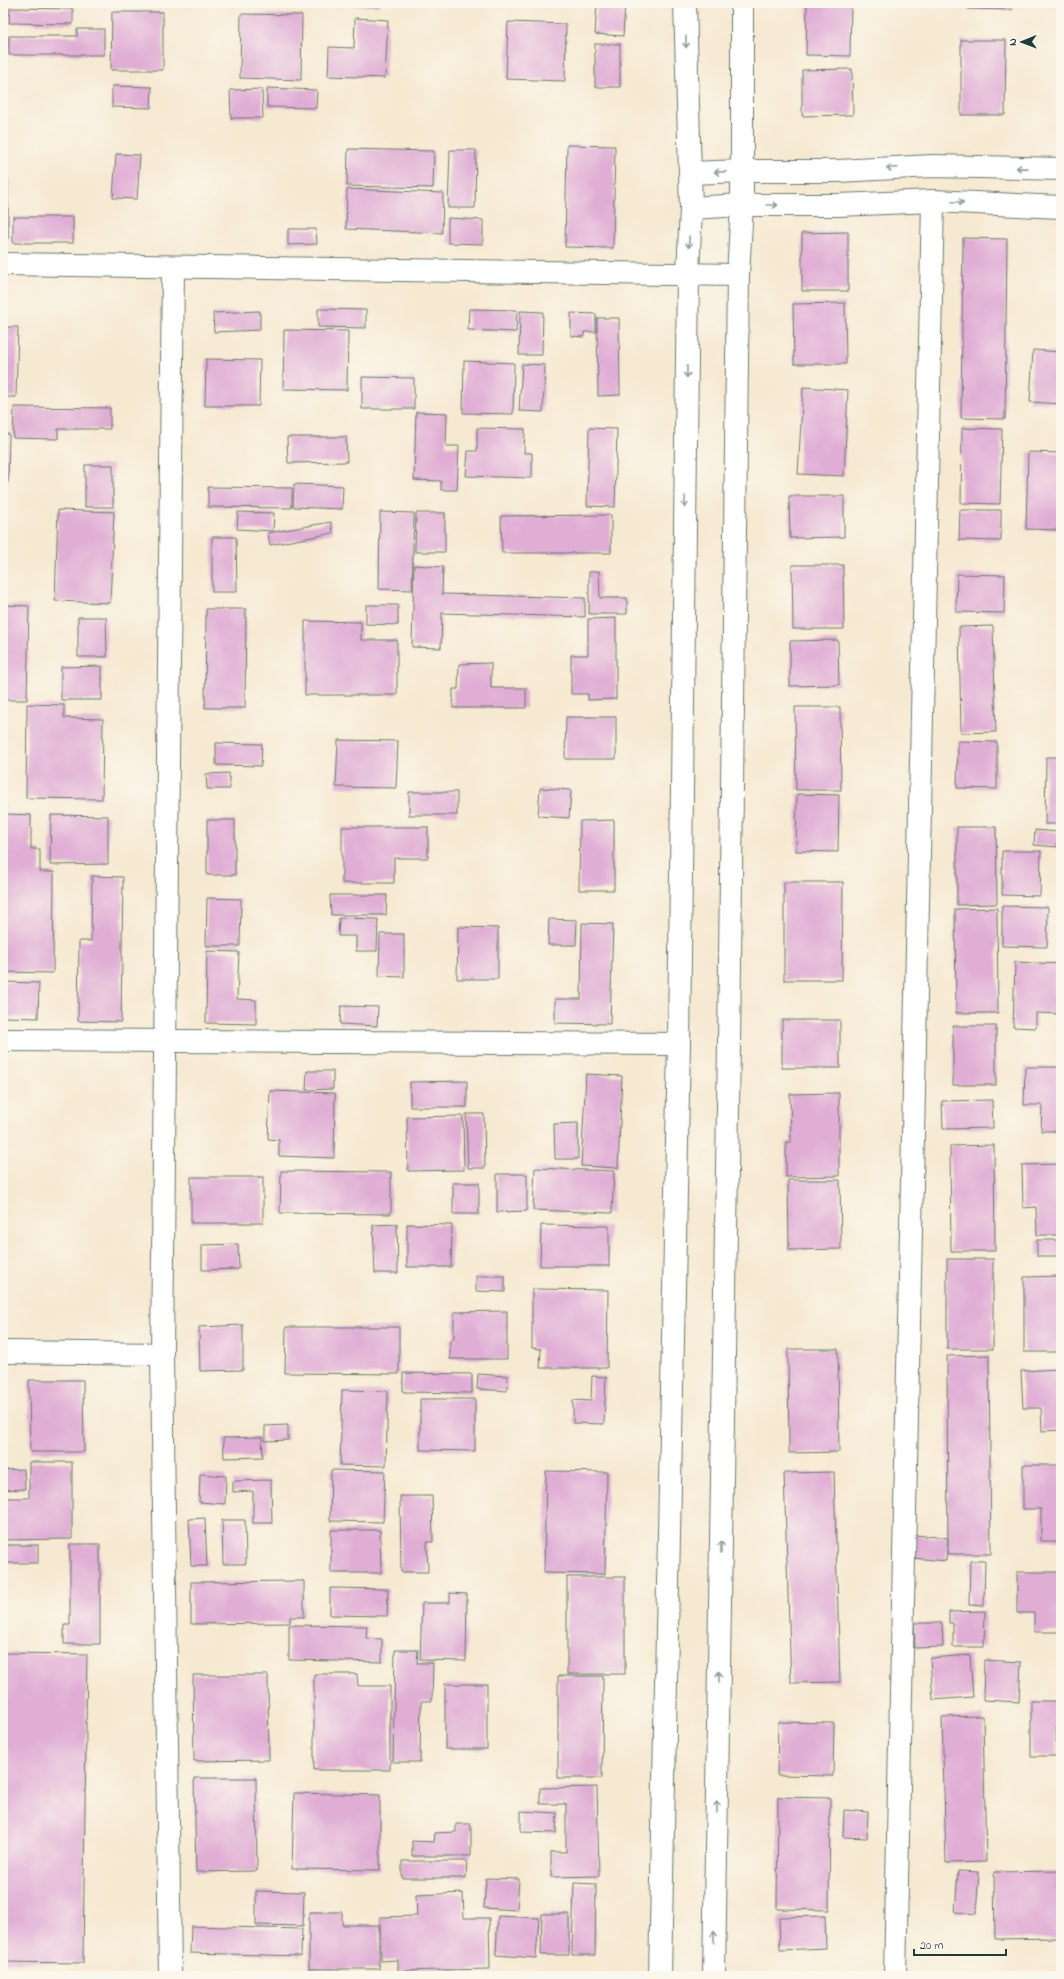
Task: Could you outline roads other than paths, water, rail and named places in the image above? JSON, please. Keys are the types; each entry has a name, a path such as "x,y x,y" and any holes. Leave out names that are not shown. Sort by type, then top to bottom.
{"street":[{"path":"660,1976 679,1044 688,273 691,208 685,3"},
{"path":"714,1976 729,1053 738,274 742,205 742,3"},
{"path":"690,173 742,171 838,171 933,166 1061,169"},
{"path":"691,208 742,205 839,206 934,201 1061,207"},
{"path":"895,1976 934,201"},
{"path":"3,264 738,274"},
{"path":"170,1976 162,1354 173,267"},
{"path":"3,1040 679,1044"},
{"path":"3,1352 162,1354"}]}
